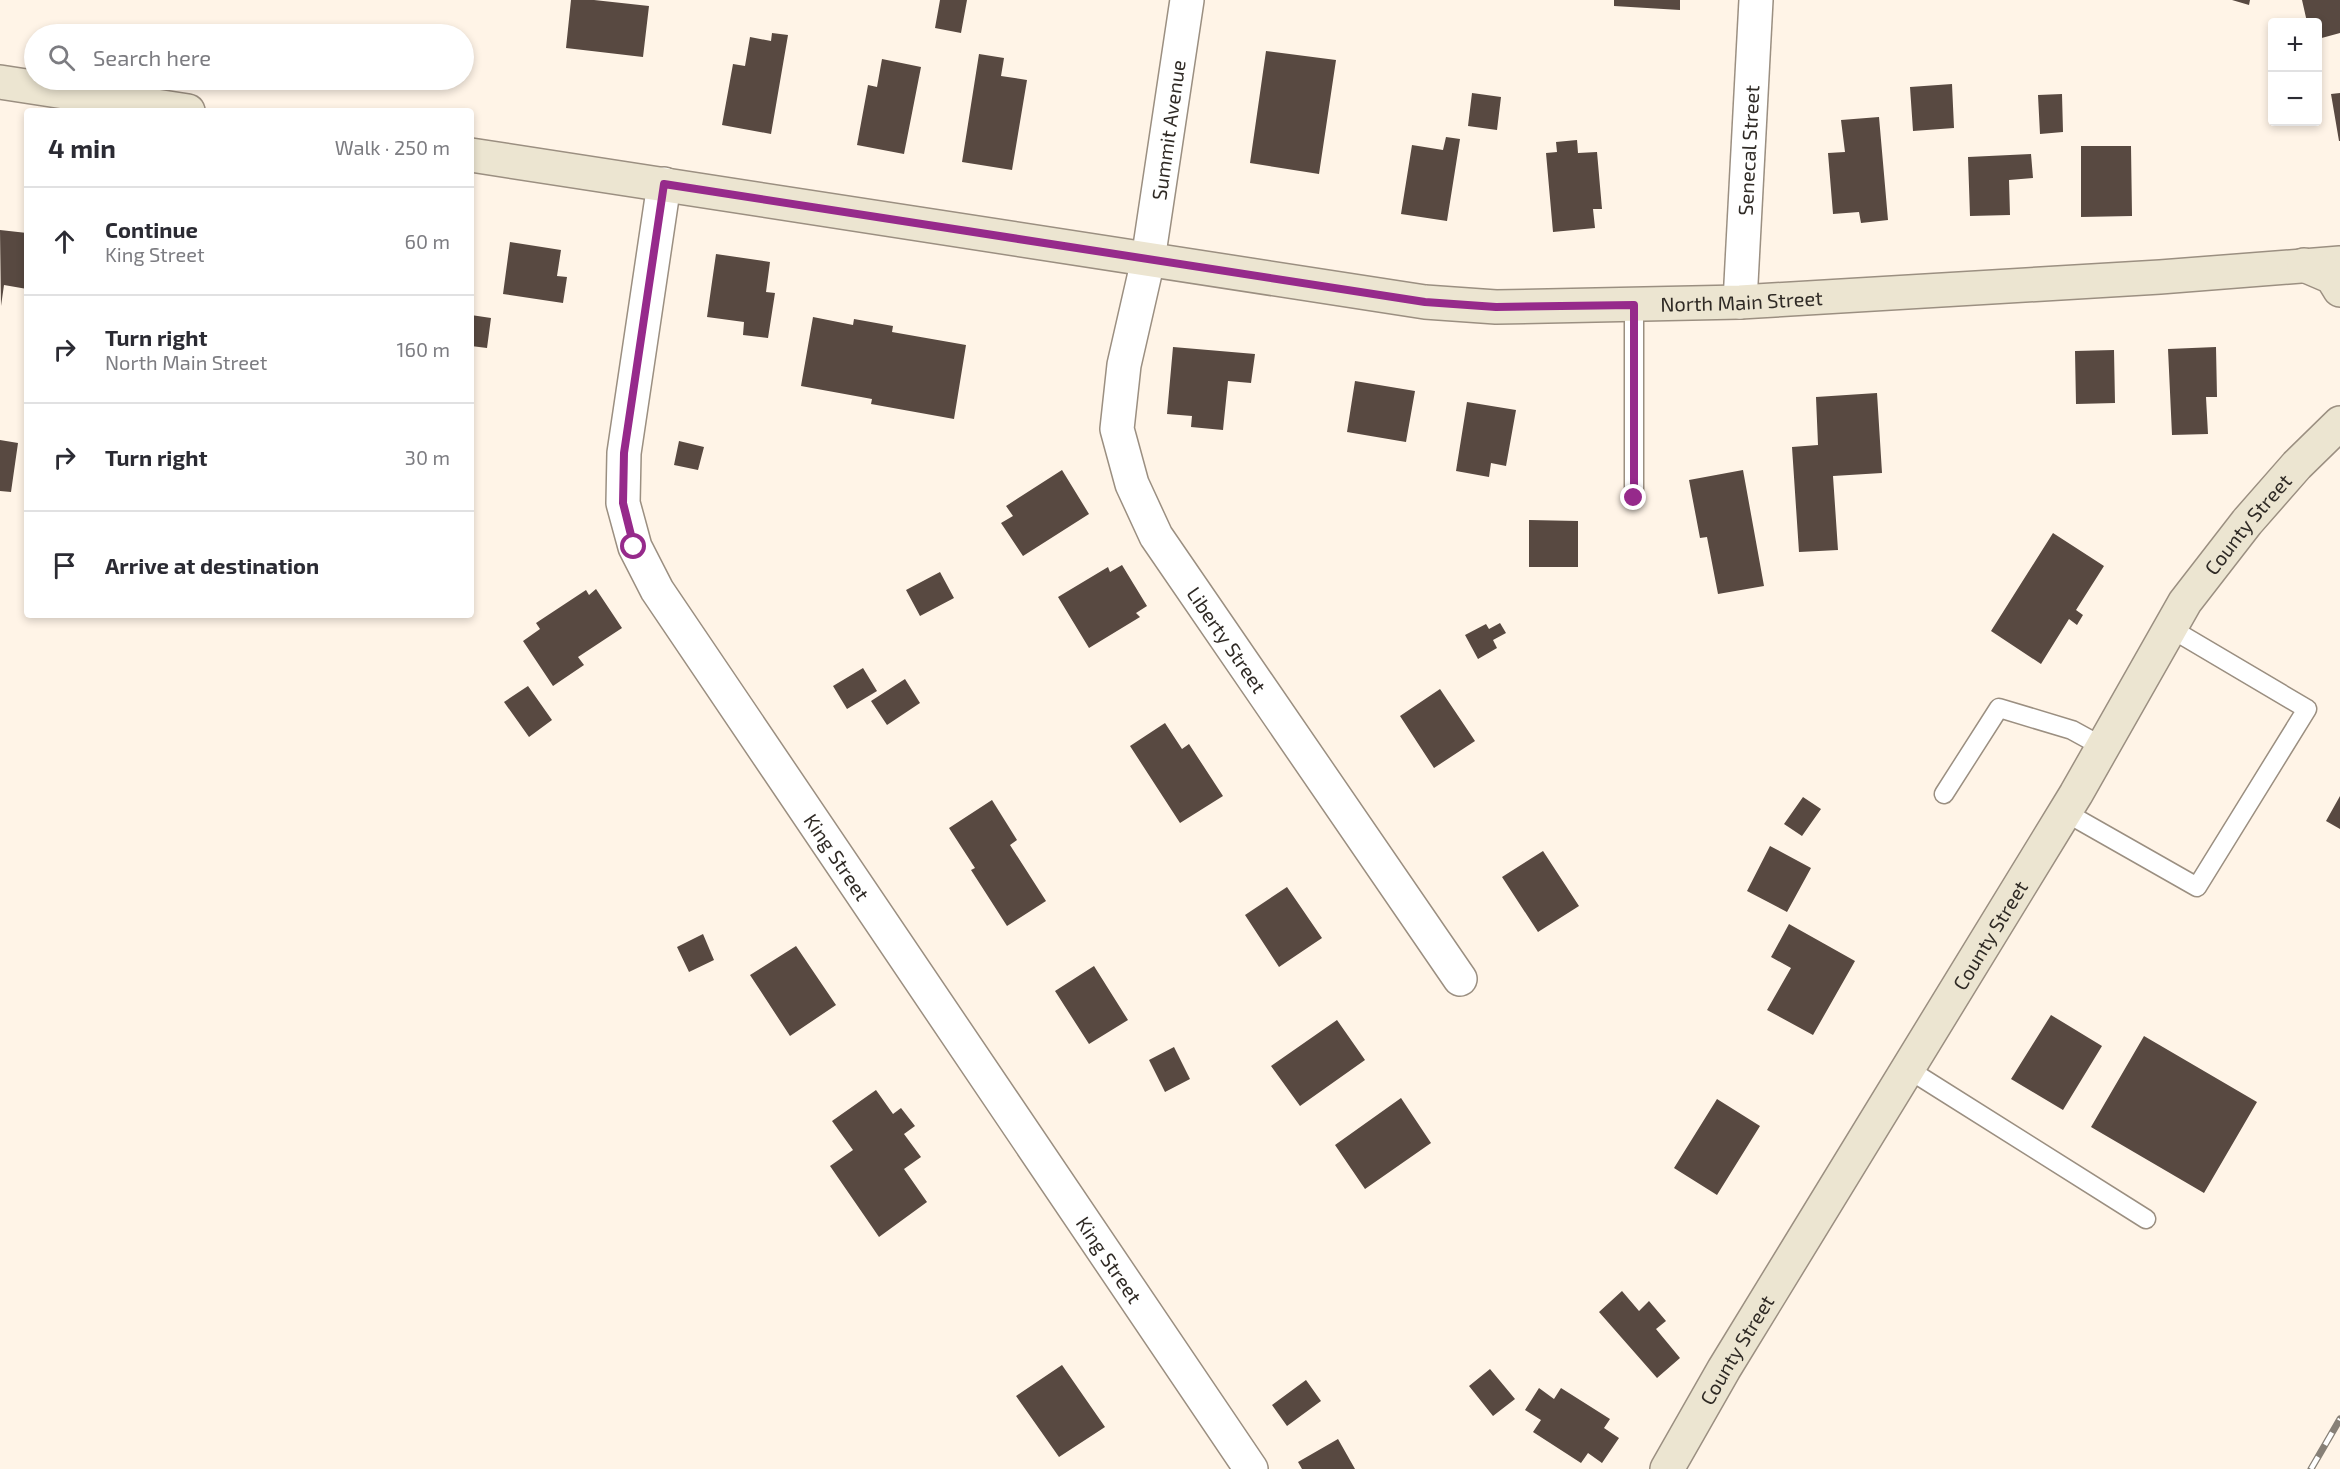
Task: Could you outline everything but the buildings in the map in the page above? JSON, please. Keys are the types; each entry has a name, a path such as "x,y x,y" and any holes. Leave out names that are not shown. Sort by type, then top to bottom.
{"street":[{"name":"Summit Avenue","path":"1148,260 1187,0"},
{"name":"Senecal Street","path":"1740,302 1756,0"},
{"path":"0,82 24,86"},
{"path":"52,90 169,108"},
{"name":"North Main Street","path":"474,155 1425,302 1496,307 1740,302 2160,277 2340,263"},
{"name":"King Street","path":"664,184 624,453 623,503 634,547 657,590 1251,1469"},
{"name":"Liberty Street","path":"1148,260 1124,365 1117,429 1132,484 1156,536 1460,979"},
{"name":"North Main Street","path":"2304,265 2332,277 2340,290"},
{"name":"County Street","path":"1667,1469 1724,1369 2065,812 2185,602 2247,522 2297,465 2340,423"}],"lane":[{"path":"1634,305 1634,498"},
{"path":"2065,812 2197,887 2307,709 2170,628"},
{"path":"1944,794 1999,708 2072,730 2103,747"},
{"path":"1908,1070 2146,1219"}],"railway":[{"path":"2311,1469 2340,1419"}],"route":[{"path":"634,547 623,503 624,453 664,184 1425,302 1496,307 1634,305 1634,498"}]}
